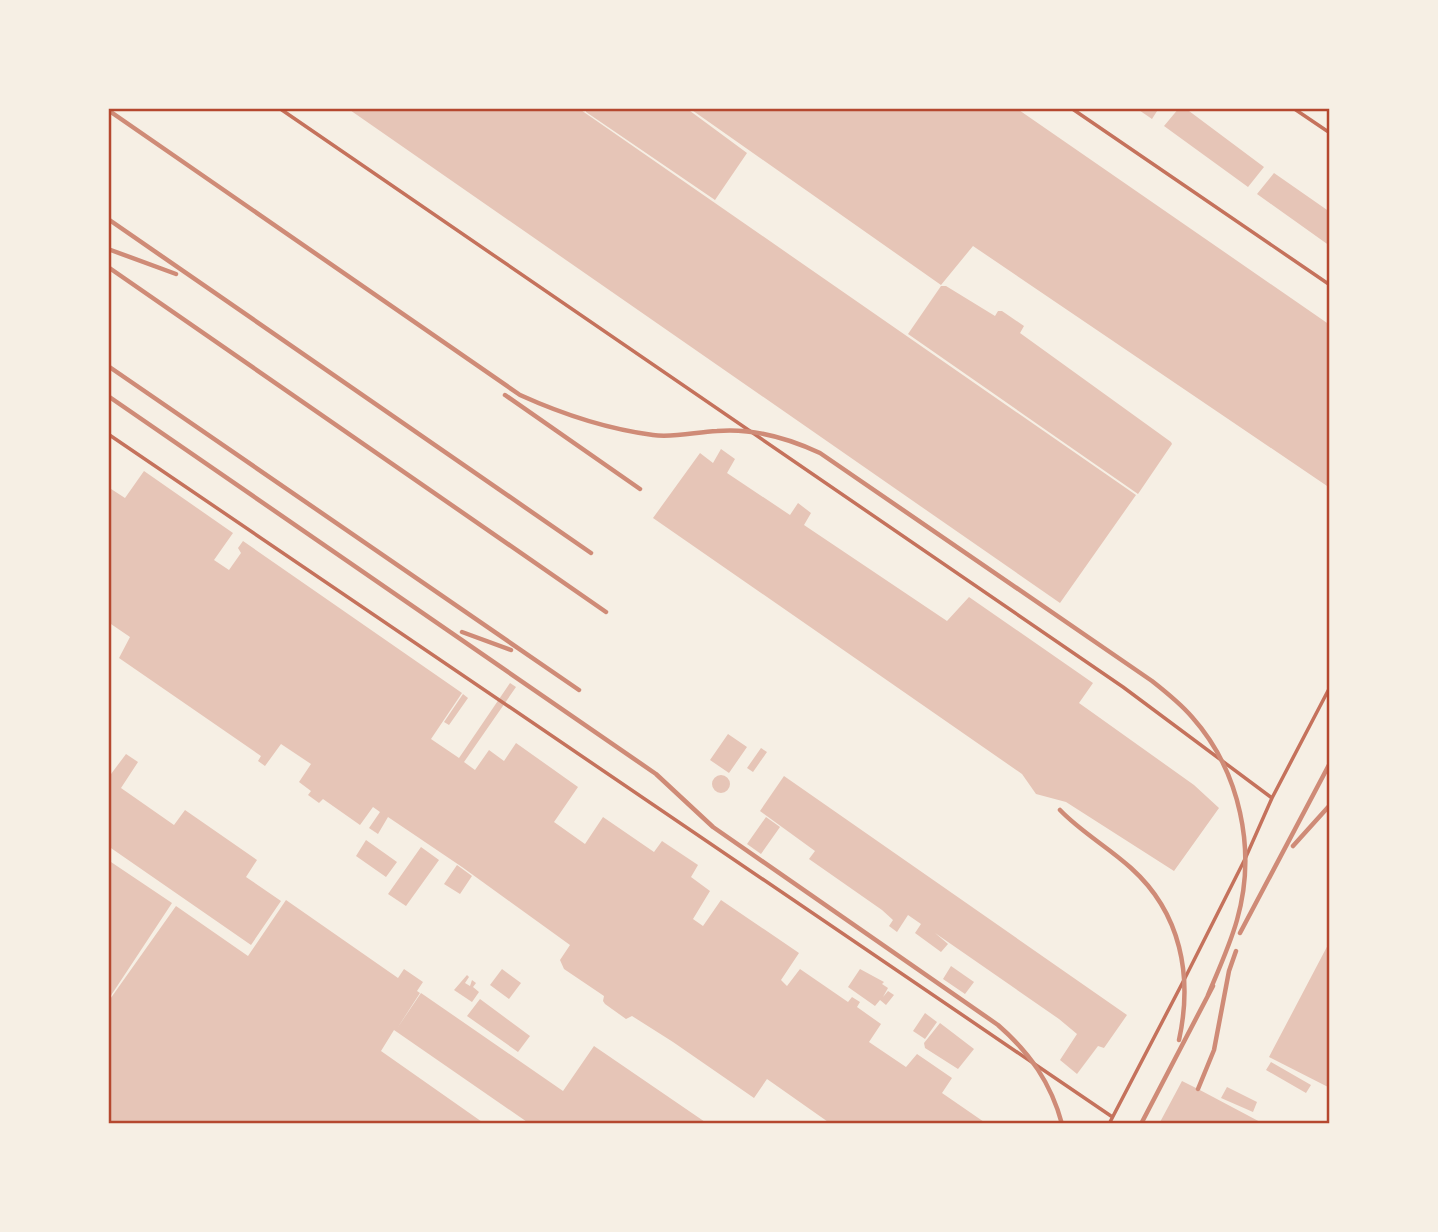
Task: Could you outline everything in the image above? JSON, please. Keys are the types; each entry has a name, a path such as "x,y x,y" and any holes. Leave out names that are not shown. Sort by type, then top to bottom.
{"lane":[{"path":"279,108 1123,687 1272,798"},
{"path":"1071,108 1329,285"},
{"path":"1293,108 1329,134"},
{"path":"108,434 1111,1116"},
{"path":"1106,1124 1185,978 1329,687"}],"building":[{"path":"347,108 578,108 1136,495 1060,603"},
{"path":"586,108 686,108 747,153 715,200 586,112"},
{"path":"689,108 1016,108 1330,325 1330,488 973,246 941,285"},
{"path":"1136,108 1159,108 1152,119"},
{"path":"1179,108 1185,108 1264,167 1248,187 1164,126"},
{"path":"1274,173 1330,212 1330,246 1257,194"},
{"path":"941,286 946,286 995,316 998,311 1002,311 1024,326 1020,333 1171,442 1138,494 908,334"},
{"path":"721,449 735,459 727,473 790,515 798,503 811,513 804,525 947,621 969,597 1093,683 1079,703 1194,785 1219,808 1174,871 1066,802 1036,794 1022,774 653,518 700,453 713,463"},
{"path":"144,471 233,533 214,560 229,570 241,553 238,548 243,541 462,693 431,739 459,758 510,683 516,687 464,762 475,770 489,750 504,761 516,743 578,787 554,822 585,844 603,817 654,852 662,841 698,865 691,877 710,891 693,919 703,926 721,900 799,953 781,980 787,986 800,969 848,1002 852,997 860,1002 857,1007 881,1024 869,1042 906,1067 917,1054 952,1078 942,1093 987,1124 831,1124 767,1079 754,1098 632,1016 626,1019 605,1004 604,996 564,969 560,960 570,945 462,867 388,817 378,834 369,828 380,812 373,807 360,825 323,799 319,803 308,795 311,791 299,782 311,764 281,744 265,766 258,761 261,756 119,658 130,637 108,622 108,487 125,498"},
{"path":"463,694 468,698 449,725 444,722"},
{"path":"728,734 747,747 729,773 710,760"},
{"path":"761,748 767,752 753,772 747,768"},
{"path":"126,754 138,762 121,788 174,825 185,810 257,860 246,877 281,901 251,945 108,846 108,778"},
{"path":"721,775 727,778 730,784 727,790 721,793 715,790 712,784 715,778"},
{"path":"784,776 1127,1015 1104,1048 1098,1046 1077,1074 1060,1060 1077,1034 1059,1019 935,933 948,944 941,952 915,933 921,924 908,915 897,932 889,926 893,920 882,910 809,859 815,851 760,811"},
{"path":"766,817 780,827 761,854 747,844"},
{"path":"366,840 397,862 386,877 356,856"},
{"path":"421,847 439,860 406,906 388,894"},
{"path":"108,860 172,903 108,1000"},
{"path":"457,865 472,876 460,894 444,884"},
{"path":"286,900 398,978 404,969 423,982 417,991 420,993 398,1027 421,993 563,1091 594,1046 708,1124 530,1124 394,1030 381,1051 485,1124 108,1124 108,1002 176,906 248,956"},
{"path":"1330,941 1330,1088 1269,1057"},
{"path":"951,966 974,982 965,994 943,979"},
{"path":"502,969 521,983 509,999 490,985"},
{"path":"860,969 884,982 882,984 888,988 883,997 888,991 894,995 886,1005 880,1000 875,1006 848,987"},
{"path":"467,975 469,977 465,983 470,986 472,980 476,983 473,987 479,992 472,1002 454,990"},
{"path":"480,999 530,1036 518,1052 467,1016"},
{"path":"925,1013 937,1022 925,1039 913,1031"},
{"path":"940,1023 974,1049 958,1069 925,1048 924,1043"},
{"path":"1271,1062 1311,1085 1306,1093 1266,1070"},
{"path":"1182,1081 1198,1089 1264,1124 1159,1124"},
{"path":"1227,1087 1257,1102 1253,1112 1221,1098"}],"railway":[{"path":"108,110 520,395 585,420 619,429 668,436 744,431 783,439 820,453 1162,689 1178,702 1209,738 1233,787 1240,812 1244,839 1243,893 1237,920 1208,995"},
{"path":"108,219 591,553"},
{"path":"108,249 176,274"},
{"path":"108,267 606,612"},
{"path":"108,366 579,690"},
{"path":"505,395 640,489"},
{"path":"108,396 656,774 713,827 998,1025 1038,1070 1052,1095 1062,1124"},
{"path":"462,632 511,650"},
{"path":"1240,933 1330,763"},
{"path":"1293,846 1330,805"},
{"path":"1060,810 1131,868 1162,905 1172,925 1183,969 1183,1016 1179,1040"},
{"path":"1198,1089 1214,1050 1229,971 1236,951"},
{"path":"1141,1124 1213,986"}]}
